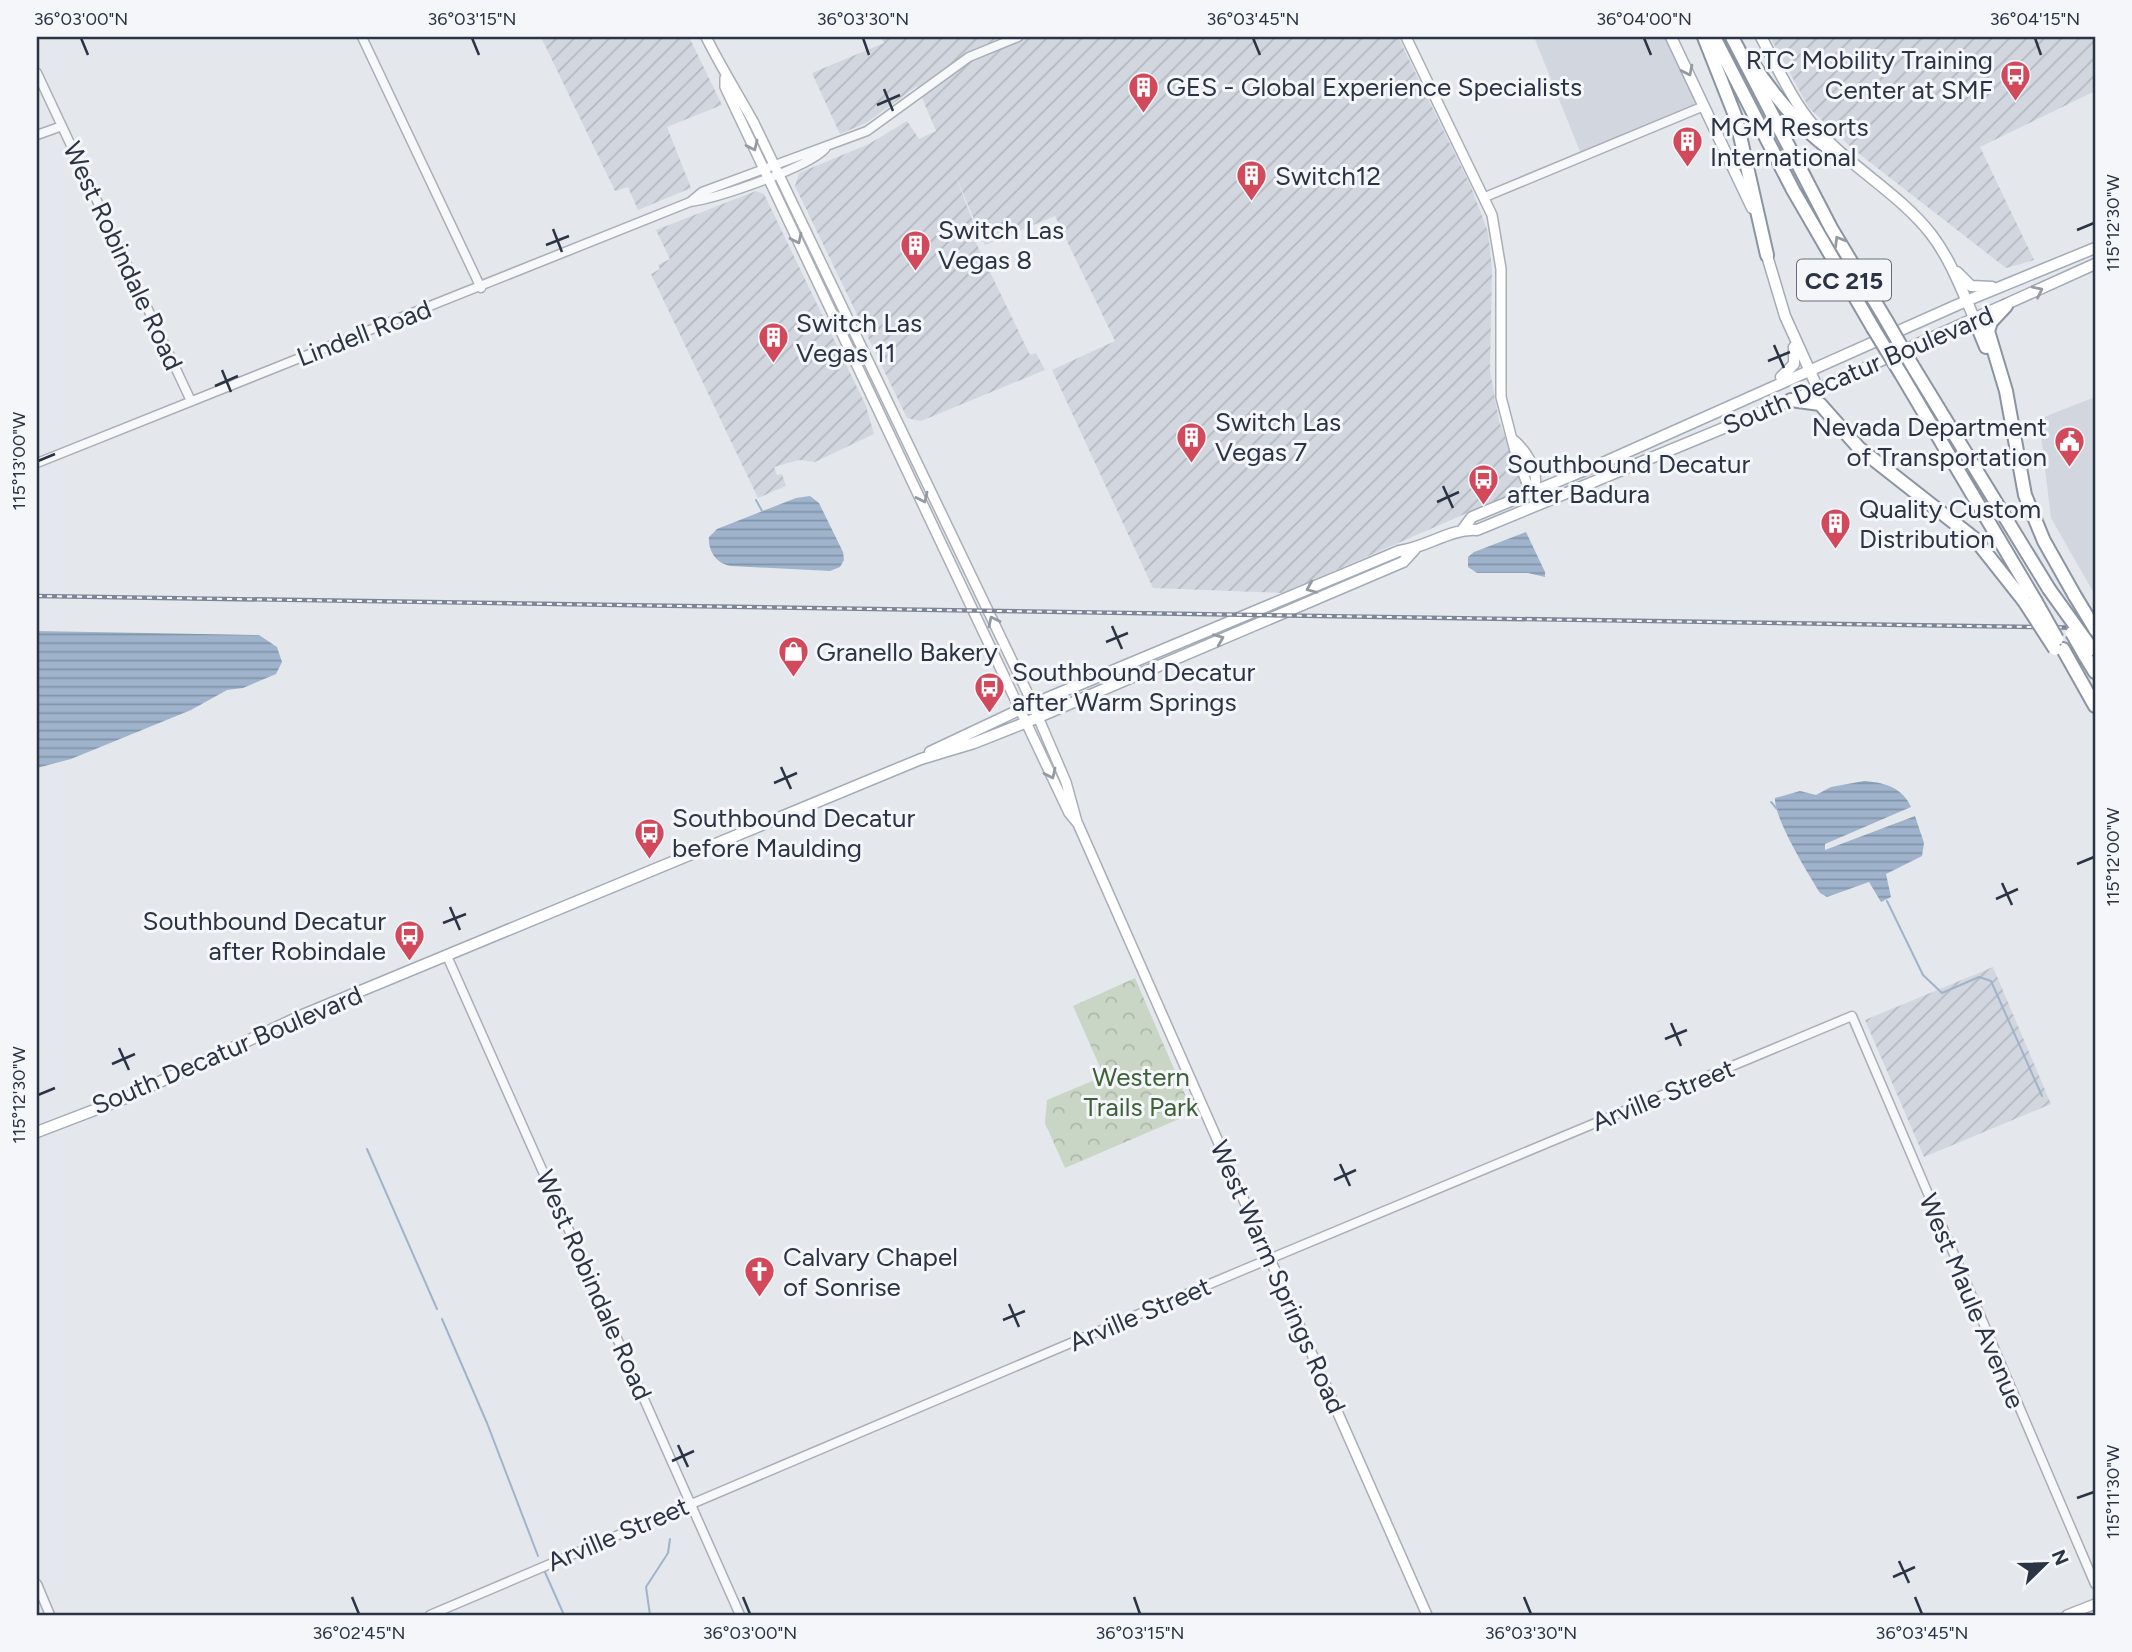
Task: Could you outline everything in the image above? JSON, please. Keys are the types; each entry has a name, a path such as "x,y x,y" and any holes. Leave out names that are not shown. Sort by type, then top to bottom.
{"highway":[{"path":"1704,37 1736,118 1766,255"},
{"name":"CC 215","path":"1714,37 1804,211 1901,374 2030,601 2094,704"},
{"path":"1735,37 1752,64 1802,124 1821,143 1843,157"},
{"name":"CC 215","path":"1735,37 1831,228 2049,589 2091,652 2095,672"},
{"path":"2006,306 1988,328 2011,412 2025,495 2044,541 2095,629"},
{"path":"1975,320 2000,375"},
{"path":"1818,389 1834,419"},
{"path":"1791,400 1816,402 1877,463 1969,533 2030,601"}],"main road":[{"name":"West Warm Springs Road","path":"706,37 725,78 737,93 776,169 1039,717 1066,782 1078,824 1427,1615"},
{"path":"1406,37 1485,197 1497,236 1501,269 1501,397 1521,468 1528,486 1534,491 1540,504"},
{"path":"1671,37 1752,207 1796,353 1795,361 1787,372 1763,389"},
{"path":"1761,37 1799,107 1843,157 1912,214 1971,286 1981,288 2006,285"},
{"name":"West Warm Springs Road","path":"725,78 725,87 765,173 897,443 1069,813 1078,824"},
{"name":"South Decatur Boulevard","path":"1463,529 1472,517 1966,301 2095,248"},
{"path":"1946,258 1975,320"},
{"name":"South Decatur Boulevard","path":"921,759 968,733 1021,709 1399,551 1415,549 1463,529 1478,530 1818,389 2095,264"},
{"path":"1785,316 1818,389"},
{"name":"South Decatur Boulevard","path":"37,1132 123,1099 305,1014 921,759 974,743 1039,717 1403,562 1415,549"},
{"path":"2067,1615 2095,1604"}],"street":[{"path":"362,37 481,288"},
{"name":"Lindell Road","path":"37,463 481,288 690,202 702,192 818,156 825,149 887,119 969,57 1017,37"},
{"name":"West Robindale Road","path":"37,73 191,401"},
{"path":"1485,197 1704,106"},
{"path":"37,135 62,125"},
{"name":"West Robindale Road","path":"447,956 740,1615"},
{"name":"Arville Street","path":"430,1615 1852,1016"},
{"name":"West Maule Avenue","path":"1852,1016 2095,1584"},
{"path":"37,1584 50,1615"}],"shaded area":[{"path":"541,37 689,37 722,105 667,127 691,188 638,210 628,187 615,191"},
{"path":"881,37 1398,37 1471,187 1488,232 1492,269 1490,371 1499,421 1523,484 1520,490 1283,593 1153,588 1052,370 1115,341 1055,216 985,245 954,172 980,240 976,243 1030,355 1036,353 1045,370 921,421 907,418 795,186 799,173 869,144 907,121 919,139 936,131 917,86 866,123 840,134 812,73 884,43"},
{"path":"1534,37 1671,37 1704,106 1581,154"},
{"path":"1770,37 2093,37 2095,91 1980,147 2034,260 2006,268 1853,149 1809,108"},
{"path":"756,191 764,194 866,406 874,434 815,462 799,460 774,467 777,475 782,474 786,486 758,498 651,274 660,269 658,265 670,259 656,230"},
{"name":"Nevada Department of Transportation","path":"2095,397 2095,595 2051,518 2039,419"},
{"path":"1993,967 2051,1104 1924,1157 1865,1020"}],"green space":[{"name":"Western Trails Park","path":"1135,978 1193,1113 1065,1168 1045,1123 1047,1100 1104,1076 1073,1006"}],"water":[{"path":"810,496 819,503 843,552 844,560 840,567 830,571 731,566 722,563 712,552 709,537 717,529 796,498"},
{"path":"1526,532 1545,577 1528,573 1477,573 1468,567 1468,557 1474,552"},
{"path":"37,631 259,635 277,647 282,662 276,674 243,688 227,690 191,710 71,759 37,768"},
{"path":"1864,781 1892,787 1908,800 1911,807 1825,844 1825,850 1915,816 1924,843 1922,856 1886,874 1891,897 1881,902 1869,882 1827,897 1820,893 1793,847 1776,807 1775,798 1800,791 1816,795 1831,787"}],"waterway":[{"path":"756,500 762,511"},
{"path":"1771,802 1777,809"},
{"path":"1887,901 1923,975 1942,993 1979,977 1991,981 2042,1096"},
{"path":"367,1149 437,1309"},
{"path":"442,1319 487,1423 538,1556"},
{"path":"650,1615 646,1587 668,1553 670,1539"},
{"path":"544,1570 564,1615"}],"railway":[{"path":"37,596 2095,628"}],"place":[{"name":"RTC Mobility Training Center at SMF","path":"2016,102"},
{"name":"GES - Global Experience Specialists","path":"1143,114"},
{"name":"MGM Resorts International","path":"1687,169"},
{"name":"Switch12","path":"1252,203"},
{"name":"Switch Las Vegas 8","path":"915,272"},
{"name":"Switch Las Vegas 11","path":"773,365"},
{"name":"Switch Las Vegas 7","path":"1192,464"},
{"name":"Nevada Department of Transportation","path":"2070,469"},
{"name":"Southbound Decatur after Badura","path":"1484,506"},
{"name":"Quality Custom Distribution","path":"1836,551"},
{"name":"Granello Bakery","path":"793,679"},
{"name":"Southbound Decatur after Warm Springs","path":"989,714"},
{"name":"Southbound Decatur before Maulding","path":"649,860"},
{"name":"Southbound Decatur after Robindale","path":"409,963"},
{"name":"Calvary Chapel of Sonrise","path":"760,1299"}]}
